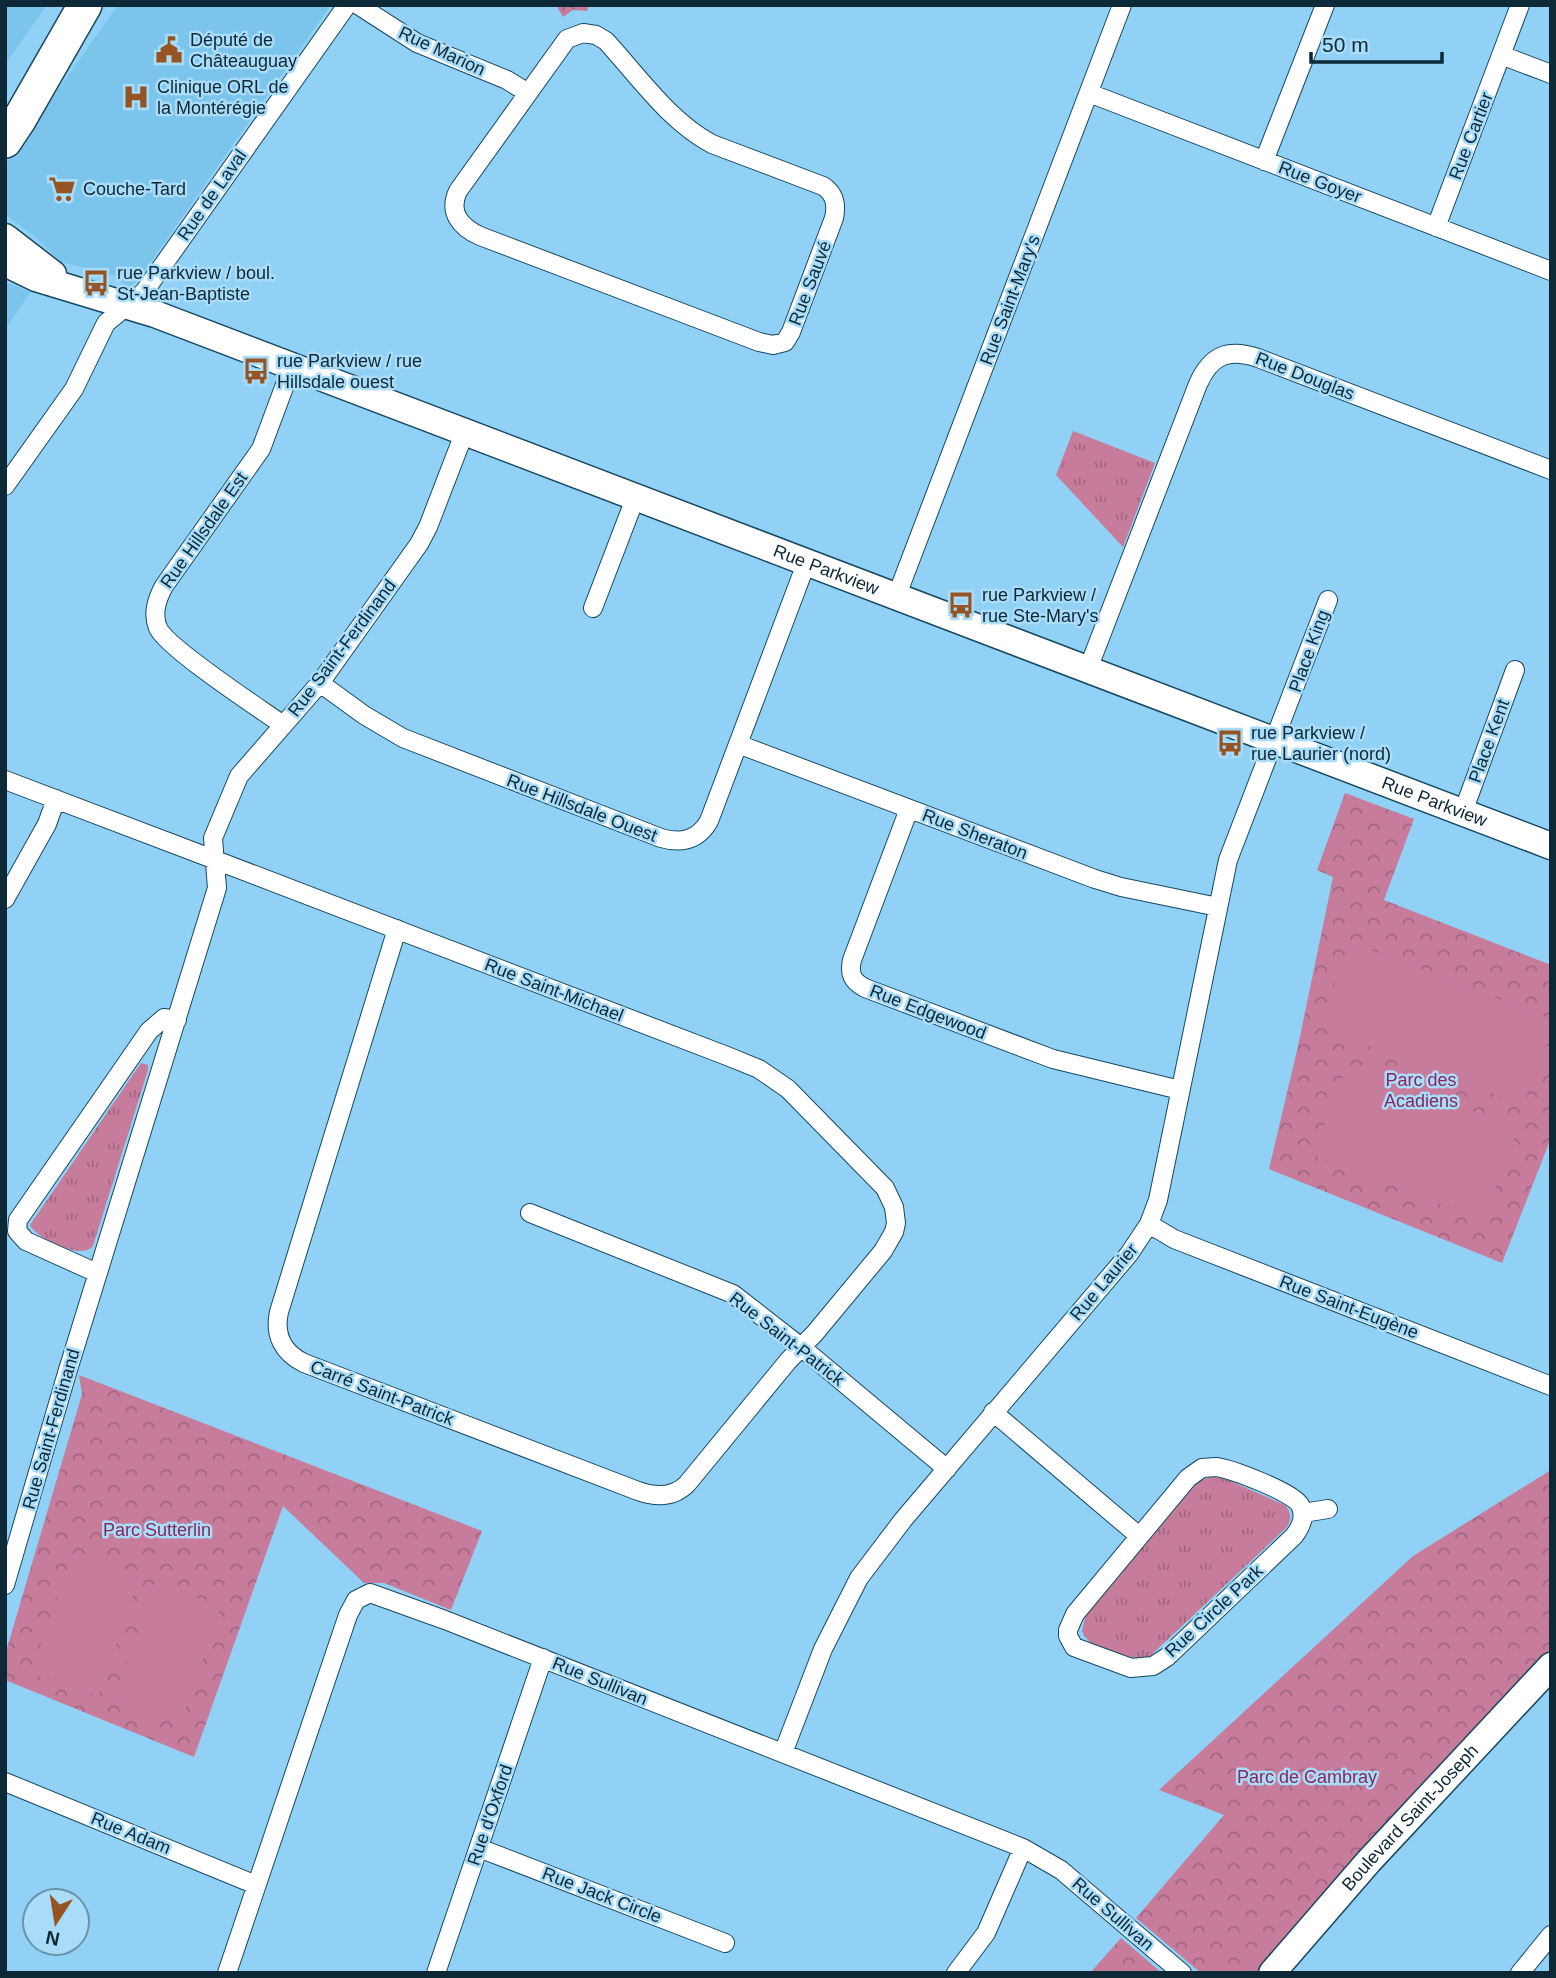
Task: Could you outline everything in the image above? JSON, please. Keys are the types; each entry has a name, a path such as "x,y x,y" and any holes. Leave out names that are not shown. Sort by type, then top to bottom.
{"highway":[{"path":"5,98 79,5"},
{"path":"5,141 85,5"}],"street":[{"name":"Rue de Laval","path":"5,486 74,390 106,323 144,292 347,5"},
{"name":"Rue Marion","path":"358,5 417,43 507,80 528,93"},
{"name":"Rue Saint-Mary's","path":"897,595 1122,5"},
{"path":"1264,161 1325,5"},
{"name":"Rue Cartier","path":"1436,226 1520,5"},
{"name":"Rue Sauvé","path":"583,33 596,35 606,41 674,115 698,136 827,190 836,205 834,218 785,342 773,345 759,342 480,236 462,225 454,211 458,191 528,93 567,40 583,33"},
{"path":"1501,55 1551,74"},
{"name":"Rue Goyer","path":"1089,93 1551,271"},
{"name":"Rue Parkview","path":"5,237 51,273 99,297"},
{"name":"Rue Parkview","path":"5,263 36,278 127,305 465,431 1551,846"},
{"name":"Rue Douglas","path":"1088,669 1198,384 1208,365 1220,356 1240,353 1249,355 1551,470"},
{"name":"Rue Hillsdale Est","path":"282,725 174,646 158,627 155,610 164,586 261,450 292,366"},
{"name":"Rue Saint-Ferdinand","path":"6,1579 97,1273 217,888 213,838 239,776 320,683 424,537 465,431"},
{"path":"593,608 636,496"},
{"name":"Rue Hillsdale Ouest","path":"320,683 402,738 670,841 694,838 705,828 807,561"},
{"name":"Place King","path":"1274,740 1328,600"},
{"name":"Place Kent","path":"1463,812 1515,670"},
{"name":"Rue Laurier","path":"783,1753 823,1649 851,1590 887,1540 1129,1254 1149,1224 1158,1200 1228,860 1274,740"},
{"name":"Rue Sheraton","path":"738,744 1109,884 1218,907"},
{"name":"Rue Saint-Michael","path":"5,780 759,1069 795,1095 885,1188 896,1214 894,1232 883,1251 801,1347"},
{"path":"5,899 47,824 56,799"},
{"name":"Rue Edgewood","path":"909,809 852,960 850,970 854,981 865,988 1053,1059 1180,1090"},
{"name":"Carré Saint-Patrick","path":"397,929 279,1312 278,1336 286,1350 304,1363 638,1491 662,1496 677,1492 687,1484 801,1347"},
{"path":"97,1273 26,1241 17,1231 18,1220 149,1031 164,1018 177,1020"},
{"name":"Rue Saint-Patrick","path":"530,1213 733,1294 947,1469"},
{"name":"Rue Saint-Eugène","path":"1149,1224 1174,1239 1551,1386"},
{"path":"993,1412 1139,1536"},
{"name":"Rue Circle Park","path":"1209,1467 1223,1468 1285,1493 1298,1502 1303,1513 1301,1524 1294,1536 1167,1657 1153,1666 1138,1669 1079,1650 1070,1642 1068,1630 1081,1605 1139,1536 1193,1473 1209,1467"},
{"path":"1303,1513 1328,1509"},
{"name":"Rue Sullivan","path":"227,1973 348,1615 360,1597 377,1594 1023,1847 1061,1870 1182,1973"},
{"name":"Rue d'Oxford","path":"436,1973 543,1658"},
{"name":"Boulevard Saint-Joseph","path":"1272,1973 1369,1861 1551,1666"},
{"name":"Rue Adam","path":"5,1782 256,1885"},
{"path":"956,1973 986,1933 1023,1847"},
{"name":"Rue Jack Circle","path":"479,1848 725,1943"},
{"path":"1520,1973 1551,1935"}],"shaded area":[{"path":"5,5 47,5 5,64"},
{"path":"118,5 331,5 138,280 126,289 119,278 113,275 61,262 34,236 5,214 5,165"},
{"path":"5,282 31,292 5,329"}],"green space":[{"path":"556,5 589,5 587,11 573,10 563,17"},
{"path":"1073,431 1155,463 1123,547 1056,475"},
{"name":"Parc des Acadiens","path":"1345,793 1414,819 1384,900 1551,965 1551,1138 1502,1263 1269,1169 1333,877 1317,870"},
{"path":"1350,942 1551,1019 1551,1033 1523,1105 1319,1027"},
{"path":"141,1063 148,1065 148,1070 93,1246 79,1251 60,1246 41,1236 30,1225"},
{"path":"1348,1064 1518,1128 1483,1220 1313,1155"},
{"name":"Parc Sutterlin","path":"79,1375 482,1531 451,1610 384,1583 364,1583 283,1506 194,1757 5,1680 5,1655 82,1394"},
{"name":"Parc de Cambray","path":"1551,1470 1551,1649 1340,1874 1256,1973 1201,1973 1136,1918 1224,1815 1159,1790 1413,1556"},
{"path":"1212,1476 1228,1480 1285,1505 1290,1516 1287,1527 1149,1657 1122,1656 1102,1650 1093,1644 1082,1631 1086,1614 1198,1482"},
{"path":"72,1555 139,1578 98,1697 31,1673"},
{"path":"154,1583 221,1606 180,1725 113,1702"},
{"path":"1121,1938 1162,1973 1090,1973"}],"place":[{"name":"Député de Châteauguay","path":"169,50"},
{"name":"Clinique ORL de la Montérégie","path":"136,97"},
{"name":"Couche-Tard","path":"62,189"},
{"name":"rue Parkview / boul. St-Jean-Baptiste","path":"96,283"},
{"name":"rue Parkview / rue Hillsdale ouest","path":"256,371"},
{"name":"rue Parkview / rue Ste-Mary's","path":"961,605"},
{"name":"rue Parkview / rue Laurier (nord)","path":"1230,743"}]}
